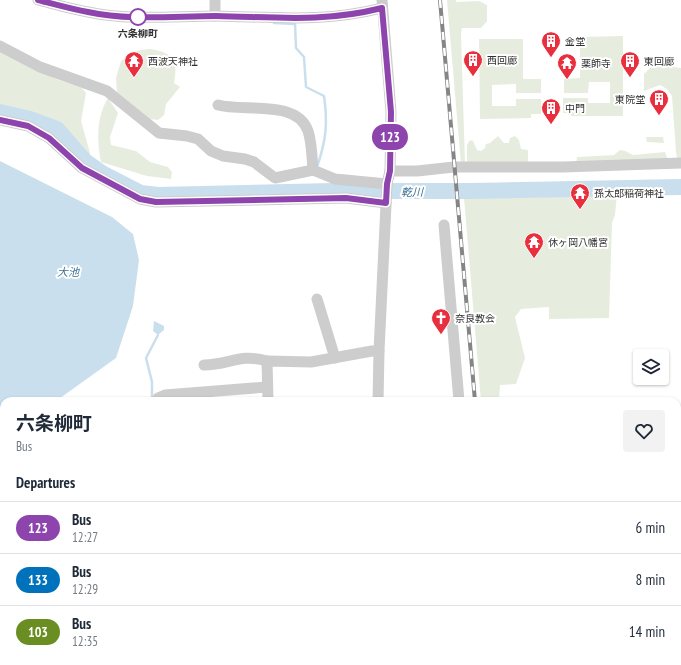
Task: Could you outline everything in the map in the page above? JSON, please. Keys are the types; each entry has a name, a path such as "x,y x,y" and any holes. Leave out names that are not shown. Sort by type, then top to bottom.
{"street":[{"path":"41,0 88,13 142,17 215,16 293,19 324,18 356,14 382,4 391,112 390,171 387,184 378,397"},
{"path":"215,0 215,16"},
{"path":"0,46 40,67 107,91 159,133 187,136 198,139 211,152 254,162 275,178 313,170 335,179 387,184"},
{"path":"218,104 231,107 264,108 298,117 305,124 308,131 313,170"},
{"path":"0,120 28,126 49,138 82,168 140,199 156,202 346,198 386,203"},
{"path":"390,171 417,171 454,167 563,167 681,163"},
{"path":"444,225 459,397"},
{"path":"317,299 335,358"},
{"path":"204,365 216,365 246,357 267,361 311,362 379,351"},
{"path":"267,361 268,397"},
{"path":"160,397 164,395 267,387"}],"green space":[{"path":"447,0 456,0 456,2 479,1 487,5 487,21 481,28 462,28 461,33 465,164 461,164"},
{"path":"623,36 623,116 571,116 571,113 563,113 563,98 588,98 588,103 610,103 610,82 589,82 588,93 564,93 564,79 580,78 580,37"},
{"path":"479,39 523,39 523,79 541,79 541,93 516,93 516,84 492,85 492,106 516,106 516,99 541,99 541,114 531,114 531,118 480,119"},
{"path":"149,49 163,52 172,58 175,68 174,83 180,87 166,104 164,115 158,120 150,119 117,92 116,78 121,61 136,51"},
{"path":"0,52 56,79 82,88 86,93 81,121 90,153 88,157 83,156 58,128 33,118 0,110"},
{"path":"658,65 681,68 681,159 677,159 676,152 672,96 667,89 660,85 644,91 644,74 652,66"},
{"path":"108,98 118,113 110,137 111,145 136,151 150,162 168,167 172,172 171,179 147,176 101,162 98,129 101,113"},
{"path":"498,136 504,143 509,143 510,138 515,136 519,140 521,149 528,150 528,165 467,164 467,145 470,140 473,141 477,150 481,151 485,148 486,144 490,143"},
{"path":"646,137 663,137 664,143 647,142"},
{"path":"620,150 633,155 665,152 668,160 576,165 577,157 614,155"},
{"path":"617,194 615,215 612,223 609,318 549,319 549,307 521,309 515,317 525,358 516,384 500,385 499,397 481,397 464,198"}],"water":[{"name":"大池","path":"0,161 112,217 133,234 139,260 133,306 116,358 62,397 0,397"},
{"path":"154,321 164,326 164,330 158,335 153,331"}],"waterway":[{"path":"274,23 295,24 296,48 304,57 306,87 324,96 326,123 322,149 317,167"},
{"name":"乾川","path":"0,112 30,119 57,129 85,161 102,173 141,193 158,195 333,191 471,191 681,187"},
{"path":"152,397 152,382 146,358 158,335"}],"railway":[{"path":"440,0 475,397"}],"bus line":[{"name":"123","path":"0,120 28,126 49,138 82,168 140,199 156,202 346,198 386,203 387,184 390,178 391,112 382,8 356,14 324,18 293,19 215,16 142,17 88,13 38,0"}],"place":[{"name":"六条柳町","path":"138,17"},
{"name":"金堂","path":"551,58"},
{"name":"西回廊","path":"473,77"},
{"name":"西波天神社","path":"134,78"},
{"name":"東回廊","path":"630,78"},
{"name":"薬師寺","path":"567,80"},
{"name":"東院堂","path":"659,116"},
{"name":"中門","path":"551,125"},
{"name":"孫太郎稲荷神社","path":"580,210"},
{"name":"休ヶ岡八幡宮","path":"534,259"},
{"name":"奈良教会","path":"441,335"}]}
